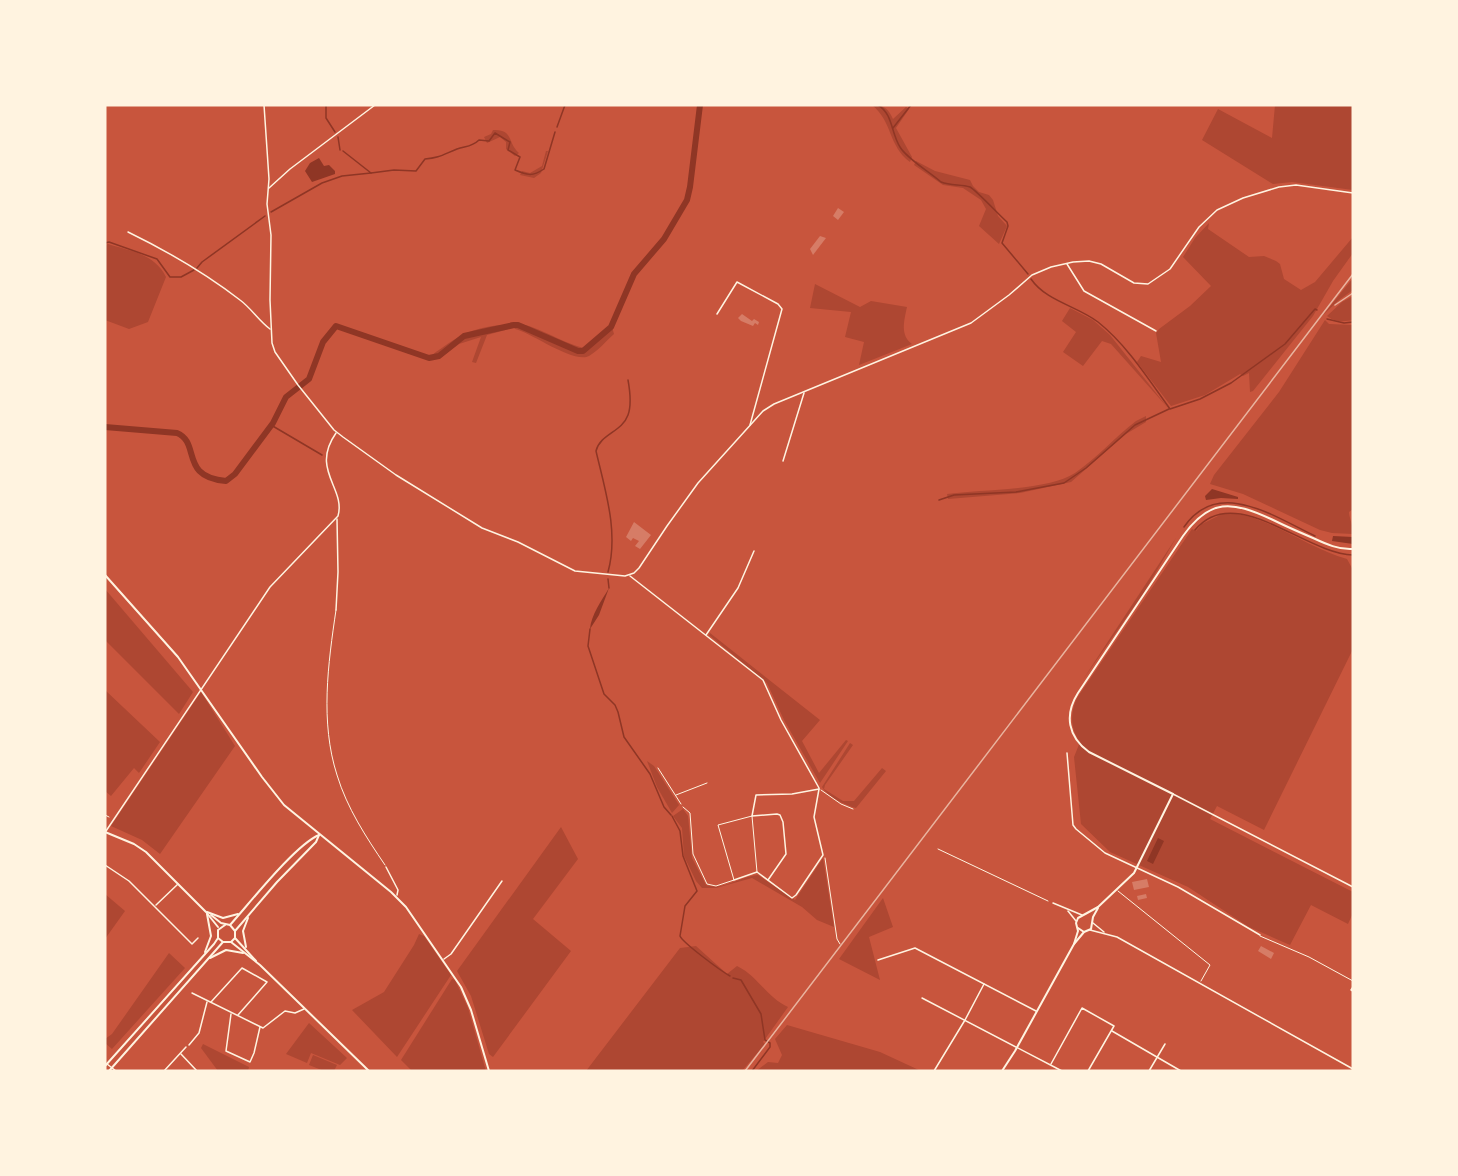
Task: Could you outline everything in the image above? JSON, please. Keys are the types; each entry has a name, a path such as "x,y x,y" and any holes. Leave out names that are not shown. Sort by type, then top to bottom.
{"street":[{"path":"264,105 267,204 272,242 271,329 274,348 298,385 337,432 396,475 482,528 518,542 575,571 600,575 629,575 763,680 781,720 819,788 814,817 823,855 792,898 757,872 734,880"},
{"path":"268,189 290,169 375,105"},
{"path":"629,575 644,562 698,483 770,406 971,323 1010,295 1032,275 1066,263 1084,261 1095,262 1134,283 1148,284 1170,269 1199,227 1217,210 1243,198 1279,187 1296,185 1353,193"},
{"path":"128,232 164,250 214,281 247,306 271,329"},
{"path":"1066,263 1080,288 1156,331"},
{"path":"717,314 737,282 782,309 750,426"},
{"path":"783,461 804,392"},
{"path":"336,610 339,506 326,461 328,446 337,432"},
{"path":"1353,549 1332,547 1252,510 1237,506 1214,508 1201,514 1191,524 1072,702 1069,716 1070,728 1080,746 1098,757 1353,887"},
{"path":"116,1071 106,1065 218,938 219,928 206,912 141,848 105,832 200,687 238,636 270,586 337,519"},
{"path":"705,635 738,588 754,551"},
{"path":"105,575 178,657 274,793 311,829 406,907 443,959 466,997 489,1071"},
{"path":"1067,753 1074,827 1105,853 1178,887 1260,936"},
{"path":"768,880 786,854 783,822 777,814 752,816 755,793 792,794 819,788"},
{"path":"1076,921 1098,907 1137,868 1173,794"},
{"path":"311,829 311,838"},
{"path":"219,928 230,925 311,838 319,834"},
{"path":"235,931 277,882 316,842 319,834"},
{"path":"316,842 327,842"},
{"path":"105,865 125,877 192,944 198,938"},
{"path":"386,867 398,890 396,897"},
{"path":"443,959 451,954 502,881"},
{"path":"155,906 178,884"},
{"path":"1053,903 1083,915 1105,932"},
{"path":"1090,930 1098,907"},
{"path":"1068,910 1078,928 1074,944"},
{"path":"206,912 223,918 241,913"},
{"path":"206,912 225,925"},
{"path":"203,955 211,936 206,912"},
{"path":"246,952 243,931 249,915"},
{"path":"230,925 235,931 235,938 246,952 369,1071"},
{"path":"1078,928 1084,932"},
{"path":"1002,1071 1074,944 1084,932 1090,930 1105,932 1117,937 1353,1069"},
{"path":"218,938 223,942 231,942 246,952"},
{"path":"231,942 235,938"},
{"path":"111,1069 223,942"},
{"path":"878,960 915,948 1036,1011"},
{"path":"208,959 226,950 246,952"},
{"path":"210,1002 242,968 267,982 238,1015"},
{"path":"934,1071 984,983"},
{"path":"1353,987 1351,990 1353,991"},
{"path":"192,993 265,1028 285,1011 300,1012 304,1008"},
{"path":"922,998 1062,1071"},
{"path":"189,1045 199,1033 207,1001"},
{"path":"1050,1065 1082,1008 1114,1026 1088,1071"},
{"path":"232,1013 225,1051 250,1062 255,1053 260,1027"},
{"path":"1111,1031 1181,1071"},
{"path":"1149,1071 1165,1044"},
{"path":"164,1071 186,1047"},
{"path":"181,1053 197,1071"}],"lane":[{"path":"336,610 327,692 329,742 337,776 355,819 386,867"},
{"path":"819,788 835,800 853,809"},
{"path":"683,807 690,813 693,854 707,884 716,886 734,880 718,825 752,816 757,872"},
{"path":"1116,889 1210,965 1200,983"},
{"path":"1260,936 1309,957 1353,981"}],"path":[{"path":"658,768 683,807"},
{"path":"674,796 707,783"},
{"path":"105,815 113,820"},
{"path":"938,849 1004,878 1053,903"},
{"path":"823,855 837,939 840,944"}],"shaded area":[{"path":"872,105 885,108 893,119 906,107 909,109 896,128 912,157 910,162 898,149 884,119"},
{"path":"1275,105 1353,105 1353,190 1292,182 1273,184 1202,140 1218,109 1272,138"},
{"path":"493,130 500,130 507,134 519,153 515,156 506,149 506,142 500,137 487,143 484,137 491,134"},
{"path":"546,151 548,151 541,173 534,178 520,175 522,171 530,173 542,166"},
{"path":"319,158 324,166 329,165 335,171 335,174 312,182 305,171 310,163"},
{"path":"916,161 935,171 970,180 979,192 989,195 998,216 1007,226 999,244 979,226 986,209 981,200 963,188 943,185 914,165"},
{"path":"1209,223 1208,229 1249,257 1264,256 1276,261 1280,264 1284,279 1301,290 1315,282 1353,237 1353,253 1333,281 1313,316 1253,391 1250,392 1249,373 1243,376 1240,374 1205,395 1171,406 1137,362 1141,356 1161,362 1156,333 1211,286 1183,257 1195,238"},
{"path":"108,244 149,258 166,277 148,322 129,329 105,320 105,245"},
{"path":"1353,278 1353,290 1323,315"},
{"path":"815,284 860,307 871,301 907,307 904,332 912,344 859,365 864,342 845,337 851,312 810,308"},
{"path":"1353,296 1353,320 1339,321 1327,316 1342,302"},
{"path":"1070,308 1093,320 1110,335 1168,408 1111,344 1102,341 1083,366 1063,352 1076,332 1062,321"},
{"path":"1325,320 1329,324 1353,325 1353,509 1349,512 1353,534 1320,530 1243,494 1210,484 1214,475 1279,392"},
{"path":"510,322 529,326 584,348 599,339 612,327 614,334 589,356 573,356 515,329"},
{"path":"502,325 509,329 487,335 476,363 472,362 481,337 459,344 439,359 432,355 465,334 481,328"},
{"path":"1146,416 1146,422 1126,434 1071,482 1020,493 948,499 947,494 1031,486 1063,479 1083,467 1128,427"},
{"path":"1212,489 1238,497 1238,499 1206,500 1205,496"},
{"path":"1224,513 1255,519 1347,559 1353,570 1353,649 1264,830 1217,806 1210,819 1353,892 1353,913 1348,924 1311,905 1290,945 1249,927 1188,887 1110,852 1081,824 1074,757 1080,742 1074,731 1072,720 1077,698 1192,529 1196,531 1202,524"},
{"path":"1333,536 1353,537 1353,544 1332,541"},
{"path":"1176,538 1145,591 1082,681"},
{"path":"609,588 599,615 590,629 595,613"},
{"path":"105,589 193,692 179,714 105,640"},
{"path":"710,633 820,720 802,741 819,773 846,740 848,741 820,783 784,720 767,683 709,635"},
{"path":"105,690 160,742 139,773 134,768 111,796 105,791"},
{"path":"201,692 235,746 160,854 142,840 111,826"},
{"path":"850,743 853,745 824,789 843,801 854,801 882,768 886,771 856,808 837,800 828,794 822,787"},
{"path":"647,761 654,766 679,805 672,813 657,787"},
{"path":"683,809 688,816 692,858 706,885 726,885 758,875 795,900 823,858 834,927 817,920 802,907 752,878 716,888 702,888 684,856 682,828 673,816"},
{"path":"561,827 578,859 533,919 571,951 493,1057 489,1054 471,996 457,971"},
{"path":"1158,838 1164,841 1153,864 1147,861"},
{"path":"105,894 125,911 105,939"},
{"path":"883,898 893,927 869,937 880,980 839,959"},
{"path":"419,934 424,936 451,975 397,1057 352,1010 384,992"},
{"path":"696,946 727,974 737,966 744,970 774,998 788,1007 763,1042 765,1044 742,1071 586,1071 680,948"},
{"path":"169,953 185,968 112,1049 105,1043 105,1039 112,1034"},
{"path":"452,979 455,980 468,1008 486,1071 412,1071 401,1060"},
{"path":"309,1023 347,1058 340,1065 311,1053 307,1063 286,1054"},
{"path":"787,1025 880,1052 921,1071 756,1071 768,1062 778,1063 782,1055 775,1039"},
{"path":"203,1044 249,1067 248,1071 218,1071 201,1048"},
{"path":"313,1055 337,1065 334,1071 324,1071 309,1065"}],"building":[{"path":"838,208 844,212 838,220 833,216"},
{"path":"820,236 826,238 813,255 810,249"},
{"path":"742,314 752,321 754,319 759,322 758,325 755,323 753,326 741,321 738,318"},
{"path":"634,522 651,535 640,549 635,546 639,541 633,538 631,541 626,537"},
{"path":"1147,879 1149,887 1134,890 1132,882"},
{"path":"1146,894 1147,898 1138,900 1137,896"},
{"path":"1261,946 1274,953 1271,959 1258,951"}],"waterway":[{"path":"326,105 326,118 335,132"},
{"path":"557,127 565,105"},
{"path":"105,427 177,433 188,444 196,467 202,473 211,478 226,481 235,474 273,423 286,397 309,379 323,342 336,326 429,358 439,356 464,336 514,325 583,351 611,327 634,274 664,239 687,200 700,105"},
{"path":"878,105 886,113 903,152 941,182 970,187 1007,222 1008,226 1002,243 1028,274"},
{"path":"893,128 911,105"},
{"path":"371,173 394,170 416,171 425,159 438,157 479,140 489,141 495,133 510,142 508,150 520,157 515,170 533,174 544,169 555,132"},
{"path":"338,137 340,150"},
{"path":"271,212 322,183 342,176 371,173 343,151"},
{"path":"197,268 265,216"},
{"path":"105,243 109,242 157,259 170,277 181,277 194,270"},
{"path":"1031,279 1045,293 1090,316 1109,331 1137,363 1170,409 1200,399 1231,383 1285,344 1315,309 1317,310"},
{"path":"1327,319 1344,323 1353,322"},
{"path":"608,572 612,542 610,511 596,451 598,445 621,425 628,415 630,402 628,380"},
{"path":"939,500 954,495 1016,492 1064,483 1086,468 1135,425 1169,409"},
{"path":"271,425 322,455"},
{"path":"1184,527 1198,512 1213,505 1230,503 1265,512 1315,536"},
{"path":"1195,530 1211,517 1230,513 1250,516 1334,552 1353,555"},
{"path":"608,579 609,588"},
{"path":"590,629 588,646 604,694 615,705 624,737 650,774 664,807 671,815"},
{"path":"672,816 680,831 683,856 697,891 685,906 680,936 730,976"},
{"path":"733,978 741,980 761,1014 765,1040 770,1043 770,1047 752,1071"}],"railway":[{"path":"745,1071 1353,274"},
{"path":"1335,305 1353,293"}]}
